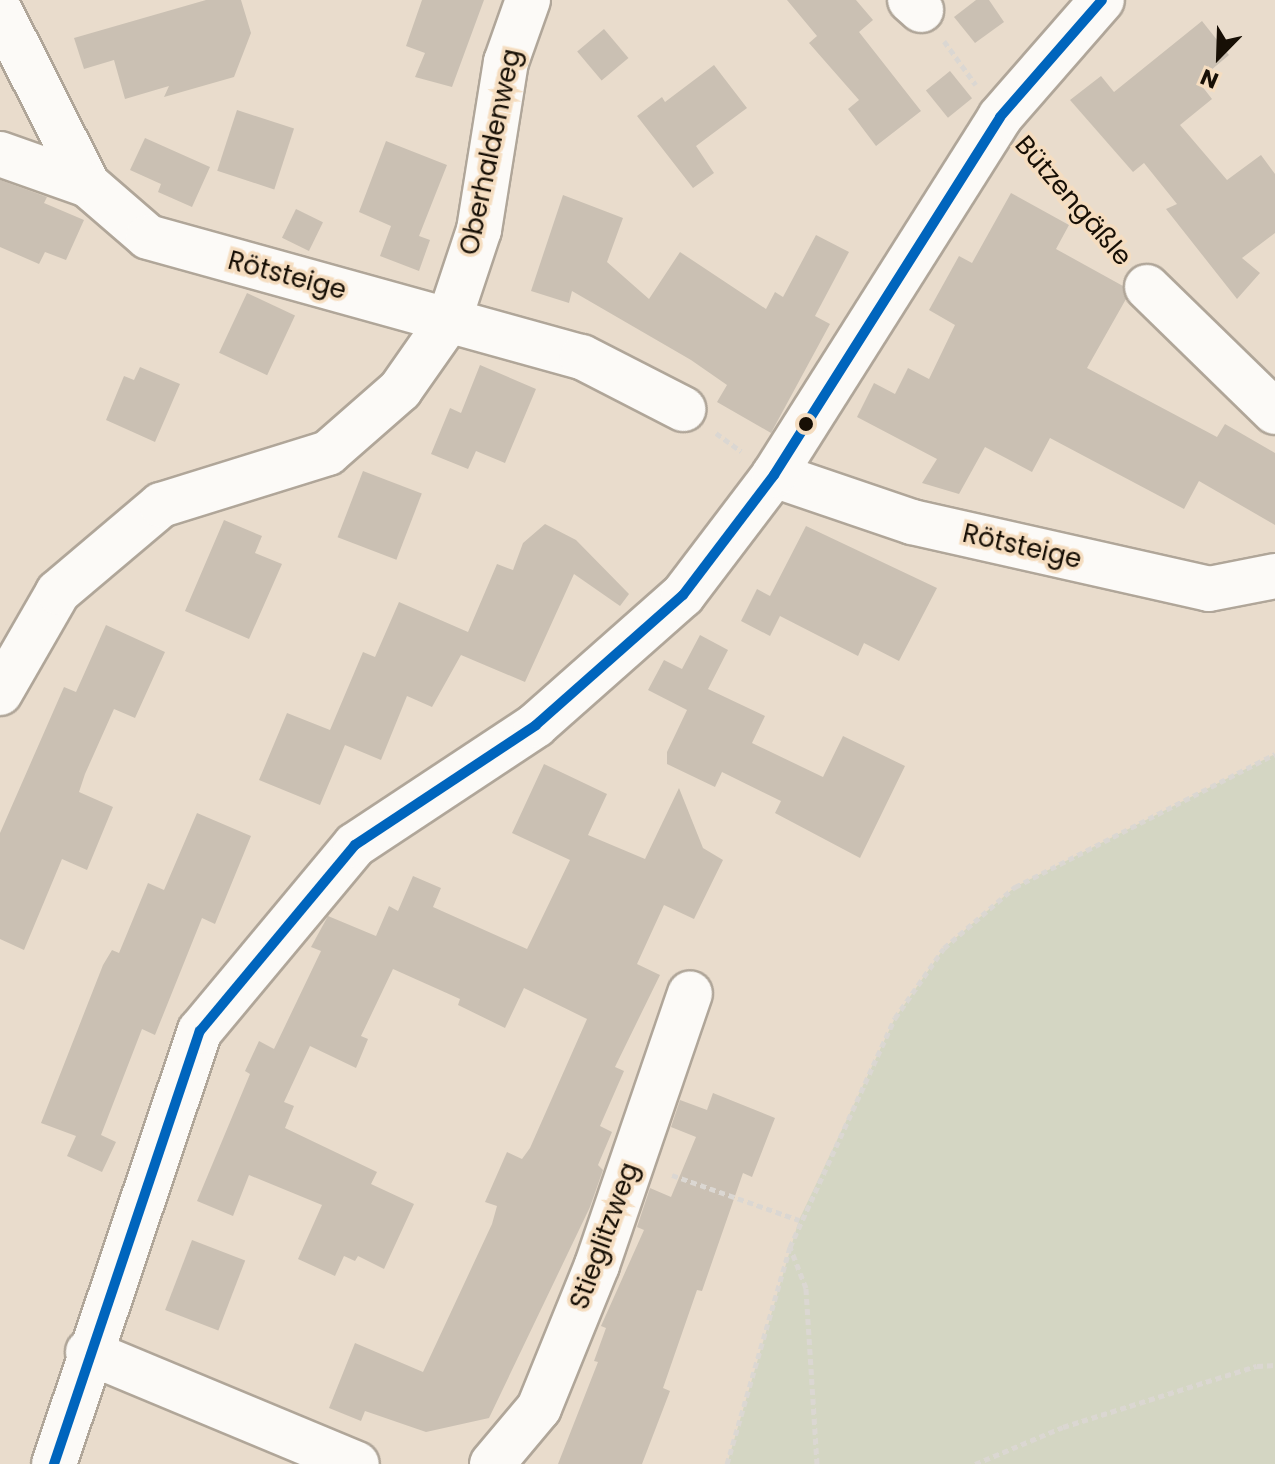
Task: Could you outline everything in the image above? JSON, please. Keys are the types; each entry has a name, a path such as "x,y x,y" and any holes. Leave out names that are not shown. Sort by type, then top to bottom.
{"street":[{"name":"Oberhaldenweg","path":"0,693 58,592 161,505 328,453 400,390 449,320 479,230 506,62 528,0"},
{"path":"54,1464 88,1352 200,1031 355,845 536,725 683,595 774,475 1000,117 1102,0"},
{"name":"Rötsteige","path":"0,11 88,185 148,237 582,357 683,409"},
{"path":"0,154 88,185"},
{"path":"1147,287 1275,412"},
{"name":"Rötsteige","path":"774,475 912,522 1209,589 1275,576"},
{"name":"Stieglitzweg","path":"492,1464 539,1408 633,1162 690,993"},
{"path":"88,1352 357,1464"}],"path":[{"name":"Bützengäßle","path":"916,5 1000,117 1147,287"},
{"path":"683,409 774,475"},
{"path":"727,1464 799,1220 895,1018 944,948 1015,887 1275,754"},
{"path":"633,1162 799,1220"},
{"path":"790,1247 806,1288 817,1464"},
{"path":"975,1464 1063,1427 1257,1366 1275,1365"}],"green space":[{"path":"1275,754 1275,1464 727,1464 799,1220 895,1018 944,948 1015,887"}],"building":[{"path":"206,0 241,0 251,33 234,77 164,97 169,86 125,99 114,60 84,69 74,38"},
{"path":"422,0 484,0 452,87 415,77 425,53 406,46"},
{"path":"787,0 856,0 873,20 859,32 921,111 876,146 848,109 859,100 809,43 817,36"},
{"path":"976,0 989,0 1004,22 975,43 954,17"},
{"path":"1202,21 1229,55 1198,81 1212,99 1180,125 1227,180 1261,155 1275,174 1275,233 1242,258 1260,273 1237,299 1166,209 1177,204 1144,163 1133,172 1070,100 1101,76 1114,92"},
{"path":"604,29 628,58 602,81 577,51"},
{"path":"714,65 747,108 696,146 714,173 693,188 637,116 662,97 665,102"},
{"path":"950,71 972,98 948,118 926,91"},
{"path":"237,110 294,129 274,189 217,171"},
{"path":"145,138 210,167 192,207 158,192 161,184 130,170"},
{"path":"386,141 447,165 419,236 430,240 419,271 380,256 391,226 359,212"},
{"path":"0,180 47,197 44,203 84,220 66,260 45,252 39,264 0,247"},
{"path":"1011,193 1069,225 1056,249 1123,286 1126,299 1087,368 1217,437 1225,424 1275,453 1275,525 1199,481 1184,509 1050,438 1032,472 985,447 959,494 922,483 937,459 857,417 874,383 895,394 908,368 929,379 955,325 929,310 959,256 972,263"},
{"path":"563,195 623,218 607,262 649,299 680,252 766,309 775,292 783,297 816,235 849,252 815,316 830,324 771,433 717,402 727,385 691,360 572,291 569,303 531,291"},
{"path":"296,209 323,222 309,251 282,238"},
{"path":"247,293 295,315 267,375 219,353"},
{"path":"480,365 536,389 505,463 476,451 468,469 431,454 450,408 461,413"},
{"path":"140,367 180,384 155,442 106,420 124,376 134,380"},
{"path":"363,471 422,494 396,560 338,537"},
{"path":"224,520 262,536 255,553 282,564 249,639 185,611"},
{"path":"545,524 576,540 629,594 620,606 574,574 525,682 461,655 432,707 407,696 381,760 345,745 320,805 259,780 287,713 330,730 363,652 375,657 399,602 468,632 497,564 513,570 523,543"},
{"path":"806,526 937,588 899,661 864,643 858,656 780,616 770,636 741,621 757,589 770,596"},
{"path":"106,625 165,652 135,718 114,709 85,774 79,792 113,807 87,870 62,859 24,950 0,939 0,833 64,687 76,692"},
{"path":"700,635 728,650 708,689 765,716 752,743 823,777 843,736 905,766 860,858 775,813 781,801 722,772 715,787 667,764 667,752 687,710 648,690 664,660 682,669"},
{"path":"544,764 607,794 588,835 645,859 679,788 703,848 723,860 694,919 664,905 637,964 660,975 615,1067 624,1071 600,1126 612,1132 598,1165 603,1170 590,1207 489,1418 426,1432 365,1411 361,1421 329,1408 355,1343 423,1372 492,1224 497,1206 485,1202 507,1152 522,1159 530,1148 587,1019 524,988 505,1028 458,1005 460,999 393,969 361,1036 368,1039 356,1068 310,1046 284,1102 294,1106 285,1128 377,1172 371,1184 414,1204 384,1269 358,1256 355,1261 344,1256 335,1276 298,1259 322,1205 249,1175 233,1216 197,1201 250,1074 245,1071 259,1041 274,1049 321,951 311,947 328,916 376,936 389,906 398,911 413,876 441,888 433,907 527,949 570,860 512,833"},
{"path":"197,813 251,836 215,924 202,918 155,1035 142,1029 101,1135 116,1142 102,1172 67,1156 76,1136 41,1123 103,965 112,950 119,953 148,883 164,890"},
{"path":"713,1093 775,1118 752,1177 743,1173 702,1291 697,1290 663,1388 670,1391 642,1464 558,1464 598,1362 594,1361 606,1328 601,1326 644,1230 637,1227 650,1188 671,1197 696,1137 671,1127 680,1100 707,1110"},
{"path":"192,1240 245,1260 218,1330 165,1310"}],"transit line":[{"path":"54,1464 200,1031 355,845 536,725 683,595 774,475 1000,117 1102,0"}]}
